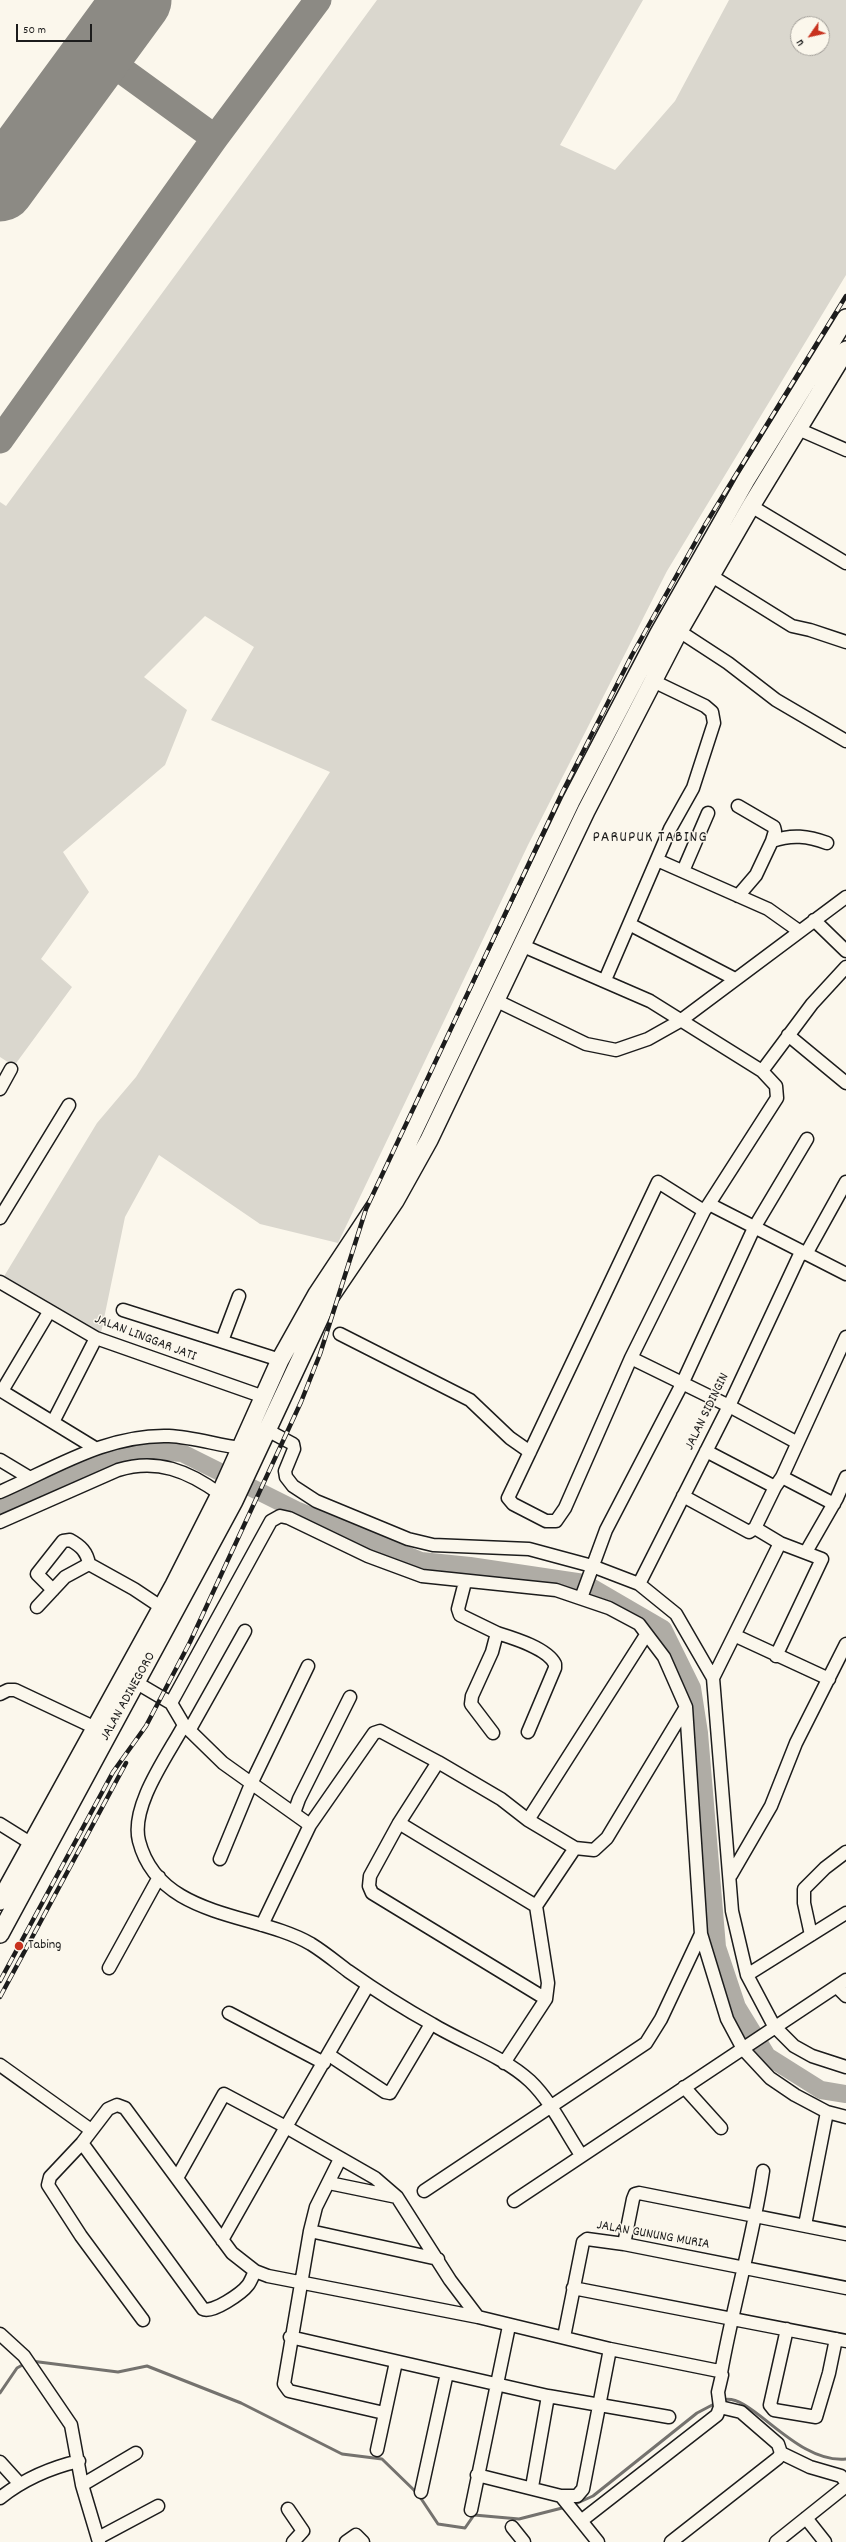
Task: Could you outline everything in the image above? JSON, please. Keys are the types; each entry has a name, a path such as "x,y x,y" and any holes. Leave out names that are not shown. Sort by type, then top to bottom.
{"highway":[{"path":"244,1453 267,1430 328,1300 390,1197 571,801 659,633 746,480 846,318"},
{"path":"244,1453 264,1397 280,1360 317,1294 390,1197 429,1140 586,811 679,631 750,506 762,489 846,350"},
{"path":"746,480 762,489"},
{"path":"571,801 586,811"},
{"name":"JALAN ADINEGORO","path":"0,1934 103,1731 180,1588 225,1496 244,1453"},
{"name":"JALAN ADINEGORO","path":"0,1901 32,1844 103,1731 137,1683 168,1611"}],"street":[{"path":"798,429 846,450"},
{"path":"750,506 846,563"},
{"path":"710,575 792,626 810,630 846,642"},
{"path":"679,631 728,663 776,700 846,741"},
{"path":"605,980 631,925 670,829 693,788 715,719 712,712 705,706 653,681"},
{"path":"738,806 774,827 776,831 756,875 738,896"},
{"path":"683,871 708,813"},
{"path":"772,841 787,836 813,837 828,843"},
{"path":"657,860 768,909 799,931"},
{"path":"495,1000 586,1044 616,1050 648,1039 680,1021 846,897"},
{"path":"814,920 846,951"},
{"path":"631,925 735,979"},
{"path":"521,945 605,980 650,1001 762,1071 776,1086 777,1098 707,1208 631,1358 565,1508 556,1521 546,1522 509,1501 508,1498 658,1182 707,1208 754,1228 846,1274"},
{"path":"762,1071 812,1004 846,967"},
{"path":"788,1035 846,1083"},
{"path":"0,1089 11,1070"},
{"path":"0,1218 69,1105"},
{"path":"581,1597 606,1530 682,1384 754,1228 807,1139"},
{"name":"JALAN SIDINGIN","path":"639,1584 804,1253 846,1182"},
{"name":"JALAN LINGGAR JATI","path":"0,1282 49,1312 96,1338 264,1397"},
{"path":"222,1341 239,1296"},
{"path":"123,1310 280,1360"},
{"path":"49,1312 1,1390 95,1448"},
{"path":"340,1334 470,1400 504,1433 530,1452"},
{"path":"683,1496 744,1531 752,1532 775,1487 782,1477 796,1442 846,1337"},
{"path":"53,1422 96,1338"},
{"path":"631,1358 729,1406 796,1442"},
{"path":"267,1430 293,1444 294,1449 285,1471 286,1477 293,1486 316,1501 408,1539 433,1546 528,1549 639,1584 676,1614 695,1643 713,1678 731,1875 732,1911 747,1975 772,2028 794,2046 812,2056 846,2068"},
{"path":"0,1492 95,1448 131,1438 170,1436 244,1453"},
{"path":"706,1451 775,1487"},
{"path":"0,1460 30,1478"},
{"path":"0,1522 118,1470 136,1465 170,1467 202,1481 225,1496"},
{"path":"782,1477 839,1501"},
{"path":"806,1552 839,1501 846,1477"},
{"path":"171,1703 271,1521 280,1516 289,1518 368,1556 422,1576 465,1582 556,1590 581,1597 625,1616 639,1624 664,1657 686,1707 701,1934 725,2013 745,2047 770,2078 795,2096 828,2112 846,2117"},
{"path":"755,1528 780,1543 822,1559 776,1656"},
{"path":"53,1590 37,1574 63,1541 70,1540 83,1548 88,1555 89,1564"},
{"path":"713,1678 736,1636 780,1543"},
{"path":"37,1607 65,1577 89,1564"},
{"path":"89,1564 134,1589 168,1611"},
{"path":"465,1582 458,1610 460,1615 497,1633 519,1640 544,1653 555,1664 555,1668 528,1732"},
{"path":"245,1631 145,1797 137,1832 140,1844 159,1877 178,1894 196,1904 222,1915 292,1934 313,1945 368,1985 431,2024 504,2063 530,2082 550,2108 581,2155"},
{"path":"493,1733 471,1704 472,1696 492,1652 497,1633"},
{"path":"528,1820 646,1635"},
{"path":"736,1636 776,1656 829,1679"},
{"path":"731,1875 771,1806 796,1743 846,1644"},
{"path":"220,1859 252,1784 308,1666"},
{"path":"137,1683 171,1703 187,1727 216,1757 310,1825"},
{"path":"0,1694 8,1690 15,1690 103,1731"},
{"path":"294,1813 299,1799 350,1697"},
{"path":"262,1925 310,1825 374,1733 380,1731 438,1762 501,1799 528,1820 576,1848 594,1850 607,1838 686,1707"},
{"path":"438,1762 399,1823 370,1876 369,1886 372,1892 546,1999"},
{"path":"399,1823 536,1906"},
{"path":"0,1824 32,1844"},
{"path":"504,2063 546,1999 548,1983 536,1906 576,1848"},
{"path":"811,1935 804,1903 804,1889 820,1872 846,1852"},
{"path":"109,1968 159,1877"},
{"path":"747,1975 846,1913"},
{"path":"424,2191 646,2043 661,2019 701,1934"},
{"path":"514,2201 841,1983 846,1996"},
{"path":"222,2240 368,1985"},
{"path":"229,2013 326,2059 385,2092 390,2093 431,2024"},
{"path":"0,2065 91,2130"},
{"path":"684,2087 721,2128"},
{"path":"177,2178 224,2094 286,2127 375,2178 397,2197 478,2317"},
{"path":"143,2320 77,2230 48,2185 50,2177 82,2143 108,2109 117,2105 125,2108 232,2253 255,2271 268,2276 478,2317 509,2326 564,2337 610,2349 704,2367 721,2373"},
{"path":"805,2225 828,2112"},
{"path":"82,2143 203,2309 211,2310 243,2291 250,2284 255,2271"},
{"path":"340,2159 316,2207 310,2231 302,2282 290,2337 285,2388 289,2391 384,2413"},
{"path":"581,2521 717,2415 720,2406 718,2392 730,2318 756,2216 763,2171"},
{"path":"329,2183 397,2197"},
{"path":"624,2244 633,2198 635,2194 639,2193 846,2234"},
{"path":"310,2231 438,2259"},
{"name":"JALAN GUNUNG MURIA","path":"564,2337 583,2242 587,2239 624,2244 846,2288"},
{"path":"573,2288 787,2329 841,2340 829,2373 816,2417 791,2415 774,2410 770,2404 787,2329"},
{"path":"471,2510 509,2326"},
{"path":"0,2334 24,2356 71,2425 79,2461 82,2485 98,2540 158,2506"},
{"path":"290,2337 447,2374 498,2383 548,2396 668,2417"},
{"path":"566,2502 577,2496 583,2489 610,2349"},
{"path":"377,2450 396,2362"},
{"path":"421,2492 447,2374"},
{"path":"532,2487 548,2396"},
{"path":"720,2406 741,2412 778,2444 781,2453 810,2467 841,2476 846,2482"},
{"path":"82,2485 136,2453"},
{"path":"671,2542 778,2458 781,2453"},
{"path":"0,2498 19,2483 60,2466 79,2461"},
{"path":"0,2462 19,2483"},
{"path":"478,2475 532,2487 566,2502 598,2542"},
{"path":"776,2542 846,2486"},
{"path":"288,2509 303,2531 293,2542"},
{"path":"806,2518 825,2542"},
{"path":"512,2527 524,2542"},
{"path":"346,2542 356,2535 363,2542"}],"shaded area":[{"path":"377,0 643,0 560,145 615,170 675,101 729,0 846,0 846,275 667,571 528,845 338,1243 260,1224 159,1155 125,1217 101,1333 3,1278 97,1123 136,1077 330,772 211,720 254,647 205,616 144,677 187,710 165,765 63,852 89,892 41,959 72,987 14,1066 0,1057 0,502 6,506"}],"waterway":[{"path":"0,1509 120,1454 140,1450 182,1453 296,1510 421,1561 470,1566 584,1583 663,1629 692,1688 699,1733 717,1947 737,2007 767,2056 821,2090 846,2094"},
{"path":"31,2361 118,2372 147,2366 241,2403 342,2454 382,2459 418,2494 438,2524 465,2528 474,2515 519,2519 566,2507"},
{"path":"0,2393 17,2368 26,2363"},
{"path":"723,2400 734,2400 746,2406 809,2451 827,2458 846,2459"},
{"path":"573,2505 593,2496 697,2413 716,2403"}],"taxiway":[{"path":"0,440 215,138 318,0"},
{"path":"98,53 215,138"}],"runway":[{"path":"0,187 137,0"}],"railway":[{"path":"0,1981 113,1772 146,1726 190,1642 301,1402 320,1354 366,1209 563,791 632,655 705,525 846,296"},
{"path":"0,1997 126,1763"}],"place":[{"name":"Tabing","path":"19,1946"}],"district":[{"name":"PARUPUK TABING","path":"650,839"}]}
